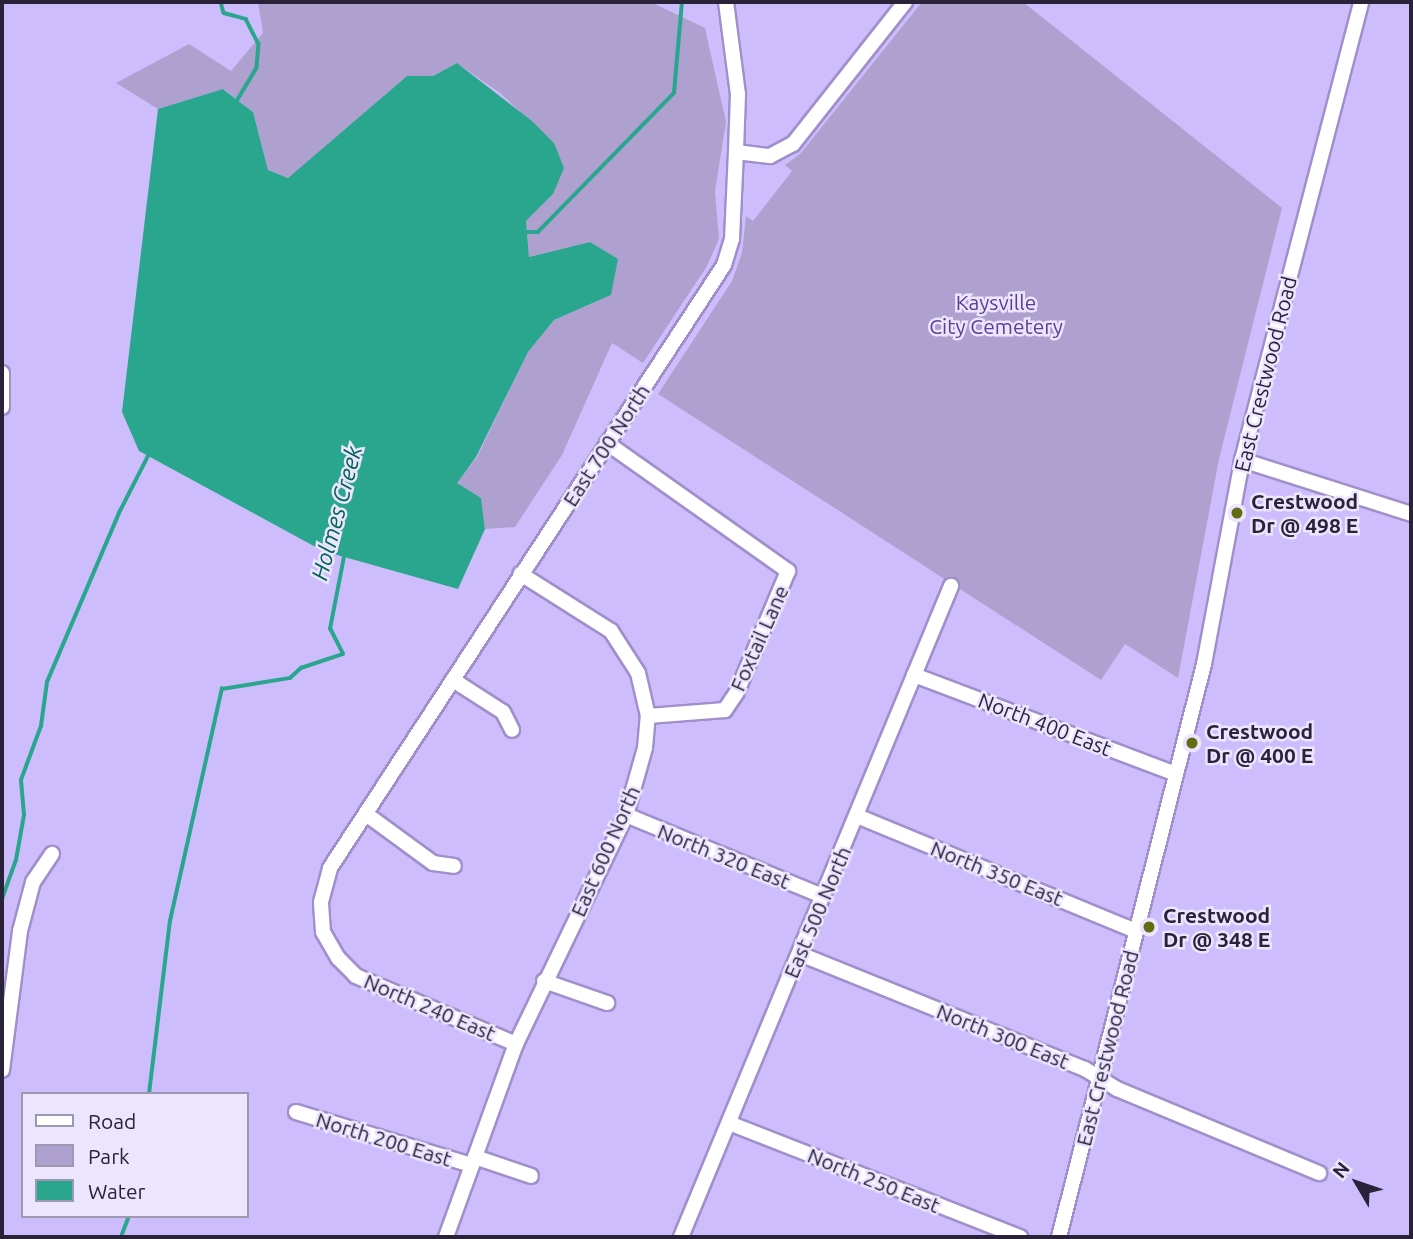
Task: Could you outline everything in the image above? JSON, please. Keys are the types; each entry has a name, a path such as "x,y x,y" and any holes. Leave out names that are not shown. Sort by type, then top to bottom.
{"street":[{"name":"East 700 North","path":"323,932 321,902 330,868 724,265 732,239 738,94 726,2"},
{"path":"736,152 771,156 793,144 905,2"},
{"name":"East Crestwood Road","path":"1059,1237 1203,664 1242,460 1361,2"},
{"path":"2,373 2,407"},
{"name":"Foxtail Lane","path":"607,443 789,571 737,692 725,710 648,716"},
{"path":"1242,460 1411,514"},
{"path":"521,574 611,631 638,673 648,716"},
{"name":"East 500 North","path":"681,1237 858,816 951,586"},
{"name":"North 400 East","path":"914,674 1176,774"},
{"path":"453,680 503,712 512,730"},
{"name":"East 600 North","path":"446,1237 516,1044 626,815 645,748 648,716"},
{"path":"366,814 433,863 454,866"},
{"name":"North 320 East","path":"626,815 823,896"},
{"name":"North 350 East","path":"858,816 1136,931"},
{"path":"2,1070 20,931 33,882 52,854"},
{"name":"North 240 East","path":"323,932 338,958 356,975 516,1044"},
{"name":"North 300 East","path":"800,954 1085,1069 1099,1081 1319,1174"},
{"path":"544,981 607,1003"},
{"name":"North 200 East","path":"296,1112 473,1161"},
{"name":"North 250 East","path":"729,1123 1020,1237"},
{"path":"473,1161 531,1176"}],"green space":[{"path":"258,2 651,2 705,28 726,122 715,191 719,239 707,266 643,363 612,343 562,455 515,527 485,529 481,498 456,483 477,457 528,352 554,320 611,295 590,242 529,257 526,221 553,194 554,143 500,93 457,63 433,76 407,76 288,178 268,170 253,112 224,89 158,109 116,83 189,44 231,71 263,33"},
{"name":"Kaysville City Cemetery","path":"922,2 1023,2 1282,208 1219,459 1178,678 1125,644 1101,680 658,394 732,281 742,253 746,216 753,221 792,171 785,165 800,154"}],"water":[{"path":"457,63 532,121 554,143 564,168 553,194 526,221 529,257 590,242 618,259 611,295 554,320 528,352 476,457 457,483 481,498 485,529 458,589 323,551 139,451 122,412 158,109 223,89 253,112 268,170 288,178 407,76 433,76"}],"waterway":[{"name":"Holmes Creek","path":"221,2 224,13 246,19 259,44 257,68 236,103"},
{"path":"525,232 538,232 674,93 682,2"},
{"path":"2,899 16,860 24,815 21,780 41,726 47,682 119,513 148,456"},
{"name":"Holmes Creek","path":"149,1092 170,921 222,689 290,678 301,668 343,654 330,629 345,552"},
{"name":"Holmes Creek","path":"121,1237 128,1218"}],"place":[{"name":"Crestwood Dr @ 498 E","path":"1237,513"},
{"name":"Crestwood Dr @ 400 E","path":"1192,743"},
{"name":"Crestwood Dr @ 348 E","path":"1149,927"}]}
